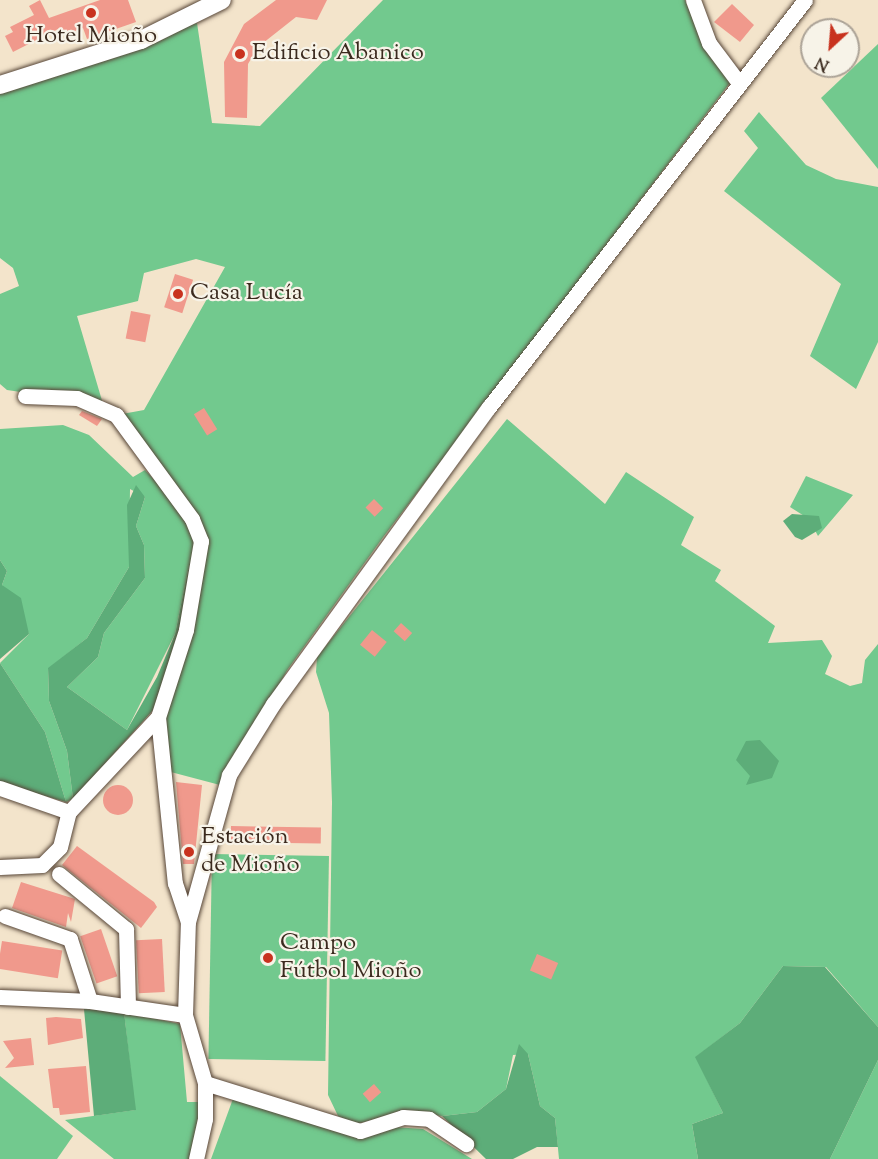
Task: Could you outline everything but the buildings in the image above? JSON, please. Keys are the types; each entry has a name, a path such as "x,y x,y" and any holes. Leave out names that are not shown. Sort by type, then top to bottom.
{"street":[{"path":"0,85 141,40 222,0"},
{"path":"693,0 709,43 739,83"},
{"path":"196,1159 206,1119 205,1083 185,1015 188,922 229,775 251,737 489,407 805,0"},
{"path":"25,396 76,398 116,415 192,519 201,541 188,619 158,717 168,837 188,922"},
{"path":"0,867 42,865 60,848 69,812 158,717"},
{"path":"0,788 69,812"},
{"path":"59,874 126,929 128,1007"},
{"path":"5,916 70,939 90,1001"},
{"path":"0,997 90,1001 185,1015"},
{"path":"205,1083 360,1131 403,1117 429,1119 466,1144"}],"green space":[{"path":"383,0 685,0 701,39 732,80 384,536 288,669 220,785 167,771 165,715 205,547 122,414 144,410 225,267 196,259 144,273 138,301 77,316 103,404 7,390 0,384 0,294 19,286 13,268 0,258 0,93 197,23 212,123 260,126"},
{"path":"878,44 878,169 821,98 842,78 860,78 860,61"},
{"path":"759,112 806,165 836,179 878,187 878,342 856,389 810,356 841,284 724,191 758,148 744,131"},
{"path":"507,419 605,504 626,472 694,517 681,545 721,570 715,581 775,626 768,643 822,640 832,656 825,674 850,686 862,683 865,660 878,644 878,1027 826,967 783,966 740,1023 696,1057 723,1113 692,1124 698,1159 559,1159 555,1118 540,1106 528,1054 513,1055 506,1089 477,1112 442,1116 411,1112 355,1124 338,1116 328,1095 332,802 329,713 316,672 317,657"},
{"path":"63,425 89,435 133,477 145,470 183,510 196,539 194,566 188,570 175,634 127,730 67,687 98,657 104,633 145,578 144,545 136,526 145,497 130,489 129,567 87,638 48,669 49,701 67,751 73,799 66,802 45,732 0,663 29,634 2,585 7,571 0,560 0,429"},
{"path":"806,476 853,495 818,536 809,519 790,507"},
{"path":"136,485 145,497 136,526 144,545 145,578 104,633 98,657 67,687 127,730 157,677 175,634 188,570 194,566 183,629 154,709 73,799 67,751 49,701 48,668 87,638 129,567 127,505"},
{"path":"792,514 819,516 822,528 802,540 795,537 783,521"},
{"path":"0,560 7,571 2,585 21,598 29,634 0,659"},
{"path":"0,663 45,732 66,802 0,783"},
{"path":"760,740 779,761 772,778 746,785 750,776 736,760 746,741"},
{"name":"Campo Fútbol Mioño","path":"212,854 329,856 325,1061 208,1059"},
{"path":"783,966 825,967 878,1027 878,1060 830,1159 698,1159 692,1124 723,1113 695,1057 740,1023"},
{"path":"84,1009 124,1012 136,1110 94,1116"},
{"path":"124,1012 180,1024 187,1102 201,1102 190,1159 114,1159 65,1120 135,1110"},
{"path":"519,1044 528,1054 540,1106 555,1118 558,1147 537,1147 513,1159 486,1159 442,1116 477,1112 506,1089"},
{"path":"878,1060 878,1159 830,1159"},
{"path":"0,1076 73,1136 57,1159 0,1159"},
{"path":"234,1096 319,1122 423,1129 472,1159 211,1159"}],"place":[{"name":"Hotel Mioño","path":"91,13"},
{"name":"Edificio Abanico","path":"240,54"},
{"name":"Casa Lucía","path":"178,294"},
{"name":"Estación de Mioño","path":"189,852"},
{"name":"Campo Fútbol Mioño","path":"268,958"}]}
